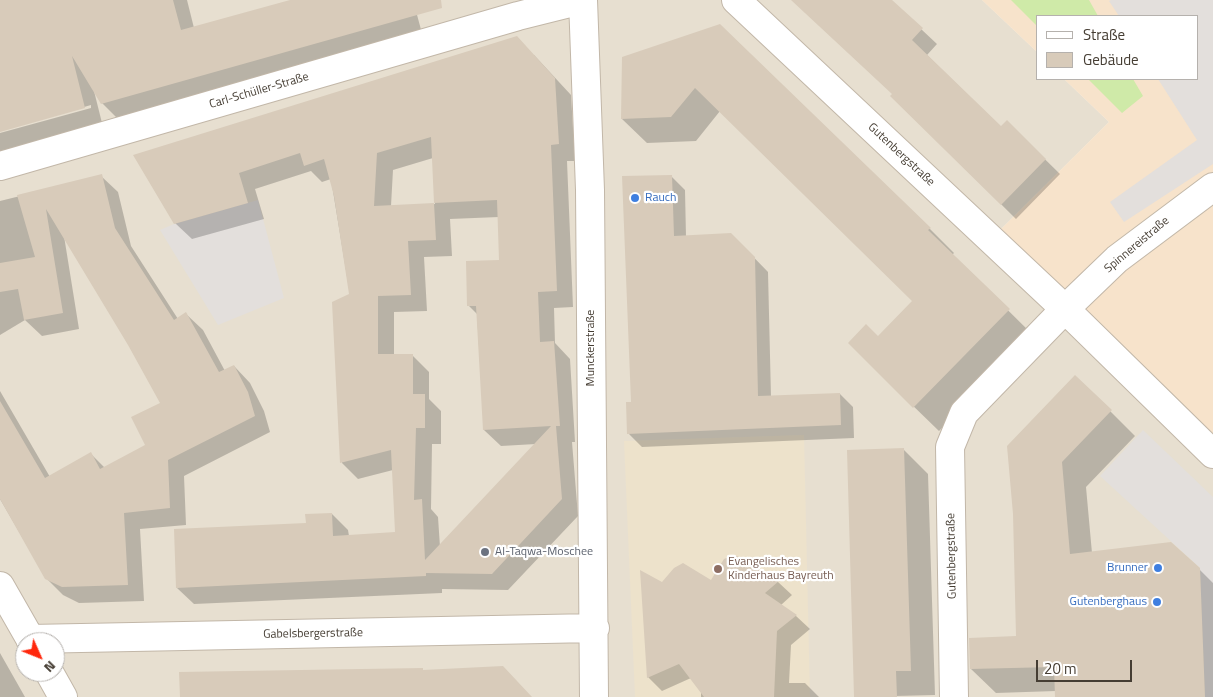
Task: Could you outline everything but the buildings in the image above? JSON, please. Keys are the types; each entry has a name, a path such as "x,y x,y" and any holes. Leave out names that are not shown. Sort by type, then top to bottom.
{"street":[{"path":"518,16 546,0"},
{"path":"518,16 583,0"},
{"name":"Munckerstraße","path":"583,0 590,190 594,697"},
{"name":"Gutenbergstraße","path":"736,0 1065,309 1213,454"},
{"name":"Carl-Schüller-Straße","path":"0,166 518,16"},
{"name":"Spinnereistraße","path":"1065,309 1117,259 1213,186"},
{"name":"Gutenbergstraße","path":"954,697 950,447 964,413 1065,309"},
{"path":"0,586 26,632"},
{"name":"Gabelsbergerstraße","path":"65,640 594,628"},
{"path":"55,682 63,697"}],"shaded area":[{"path":"0,0 737,0 1213,458 1213,697 0,697"},
{"path":"745,0 982,0 1036,51 1036,80 1065,80 1109,122 993,237"},
{"path":"982,0 1213,0 1213,453 993,237 1109,122 1065,80 1198,80 1198,15 1036,15 1036,51"},
{"path":"1213,0 1213,164 1124,222 1110,202 1197,140 1159,80 1198,80 1198,15 1118,15 1109,1"},
{"path":"258,200 284,298 218,325 160,230 174,224"},
{"path":"1143,430 1213,497 1213,697 1205,697 1200,568 1100,476"},
{"name":"Evangelisches Kinderhaus Bayreuth","path":"804,435 810,697 635,697 624,441"}],"green space":[{"path":"1011,0 1089,0 1097,15 1036,15 1036,25"},
{"path":"1089,80 1134,80 1143,96 1122,113"}],"place":[{"name":"Rauch","path":"635,198"},
{"name":"Al-Taqwa-Moschee","path":"485,552"},
{"name":"Brunner","path":"1158,568"},
{"name":"Evangelisches Kinderhaus Bayreuth","path":"718,569"},
{"name":"Gutenberghaus","path":"1157,602"}]}
